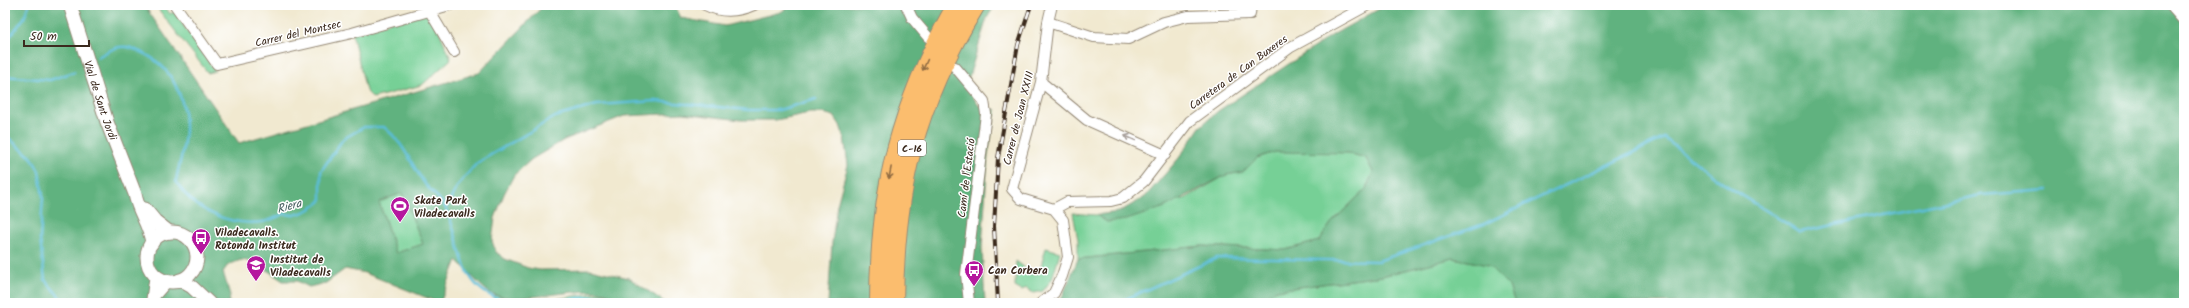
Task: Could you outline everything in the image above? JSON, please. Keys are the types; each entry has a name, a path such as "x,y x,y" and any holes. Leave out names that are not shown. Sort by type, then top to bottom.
{"highway":[{"name":"C-16","path":"879,303 879,266 886,193 891,165 915,88 934,45 956,5"},
{"name":"C-16","path":"894,303 898,222 907,168 929,93 948,52 976,5"},
{"path":"905,303 906,224 914,171 934,98 962,27"},
{"path":"870,303 876,234 886,193"}],"street":[{"name":"Vial de Sant Jordi","path":"70,5 107,122 135,194"},
{"name":"Carrer del Montsec","path":"175,5 217,64 352,33 428,8 450,5"},
{"path":"705,5 716,10 741,10 754,5"},
{"path":"906,5 912,18 928,37"},
{"path":"1048,22 1094,37 1128,39 1164,22 1188,16 1250,14 1251,5"},
{"name":"Carretera de Can Buxeres","path":"1054,209 1067,202 1111,201 1123,198 1144,181 1190,121 1291,47 1368,5"},
{"path":"2170,5 2184,21"},
{"name":"Carrer de Joan XXIII","path":"1051,7 1041,82 1012,188 1021,199 1054,209"},
{"path":"428,8 454,52"},
{"name":"Camí de l'Estació","path":"955,67 984,101 986,114 966,274 969,303"},
{"path":"1041,82 1087,120 1165,155"},
{"path":"135,194 155,221 169,232"},
{"path":"135,194 136,202 151,233 152,243 148,254 148,261 155,274 151,301"},
{"path":"1041,303 1054,293 1062,276 1068,257 1063,220 1054,209"},
{"path":"152,243 161,235 169,232 182,234 192,243 196,255 195,266 206,300"},
{"path":"151,301 174,281 188,276 195,266"},
{"path":"155,274 174,281 186,282 206,300"}],"green space":[{"path":"5,5 144,5 239,143 479,73 544,5 675,5 681,18 725,26 781,12 791,5 995,5 987,18 966,86 979,106 996,110 988,154 982,248 985,303 828,303 832,243 837,205 848,165 844,137 840,125 834,116 823,113 810,113 776,120 741,120 683,113 624,116 564,140 532,159 514,175 504,194 495,218 492,241 496,252 505,259 528,268 540,270 590,269 629,278 666,303 623,303 612,295 598,292 525,297 507,297 492,294 457,260 440,303 365,273 345,269 326,283 309,287 297,281 283,281 255,262 241,260 228,265 223,272 230,295 229,303 5,303","holes":["402,193 423,244 396,253 379,202"]},
{"path":"155,5 164,5 170,14 174,12 215,71 208,73"},
{"path":"1386,5 2184,5 2184,303 1515,303 1509,286 1488,265 1453,258 1382,276 1277,290 1251,303 1056,303 1062,297 1078,259 1202,246 1285,250 1319,241 1332,222 1366,189 1373,172 1366,158 1348,153 1275,152 1257,158 1243,172 1226,175 1165,207 1127,220 1107,222 1096,215 1119,212 1145,197 1179,158 1200,127 1218,111 1334,34"},
{"path":"430,10 451,59 422,85 373,98 366,91 352,33"},
{"path":"1322,151 1348,153 1366,158 1373,172 1366,189 1332,222 1319,241 1285,250 1202,246 1078,259 1078,240 1073,213 1096,215 1107,222 1186,198 1226,175 1243,172 1257,158 1275,152"},
{"name":"Skate Park Viladecavalls","path":"402,193 423,244 396,253 379,202"},
{"path":"1046,248 1060,252 1052,279 1043,291 1033,293 1026,288 1022,291 1015,287 1016,261 1034,275 1040,269"},
{"path":"1453,258 1488,265 1509,286 1515,303 1251,303 1277,290 1382,276"},
{"path":"602,293 617,297 623,303 492,303 495,295 526,302"}],"waterway":[{"path":"5,43 24,18 29,5"},
{"name":"Riera","path":"98,57 117,48 130,48 149,56 167,72 179,93 185,117 184,143 176,181 183,191 202,208 213,214 237,221 249,223 262,222 285,214 294,215 309,210 321,201 321,171 343,139 364,127 384,127 397,140 425,184 444,205 452,224 460,253 471,278 480,289 493,297 511,303"},
{"path":"5,76 50,80 74,72"},
{"path":"446,208 458,185 477,163 555,117 597,105 655,101 749,110 779,110 816,99"},
{"path":"5,135 32,158 39,171 43,197 40,239 45,280 65,303"},
{"path":"1117,303 1217,258 1378,261 1484,224 1664,138 1721,182 1800,232 1981,195 2048,190"},
{"name":"Riera","path":"556,303 586,297 601,298 613,303"}],"railway":[{"path":"998,303 994,226 998,158 1018,45 1031,5"}],"place":[{"name":"Skate Park Viladecavalls","path":"400,223"},
{"name":"Viladecavalls. Rotonda Institut","path":"201,255"},
{"name":"Institut de Viladecavalls","path":"256,282"},
{"name":"Can Corbera","path":"974,287"}]}
